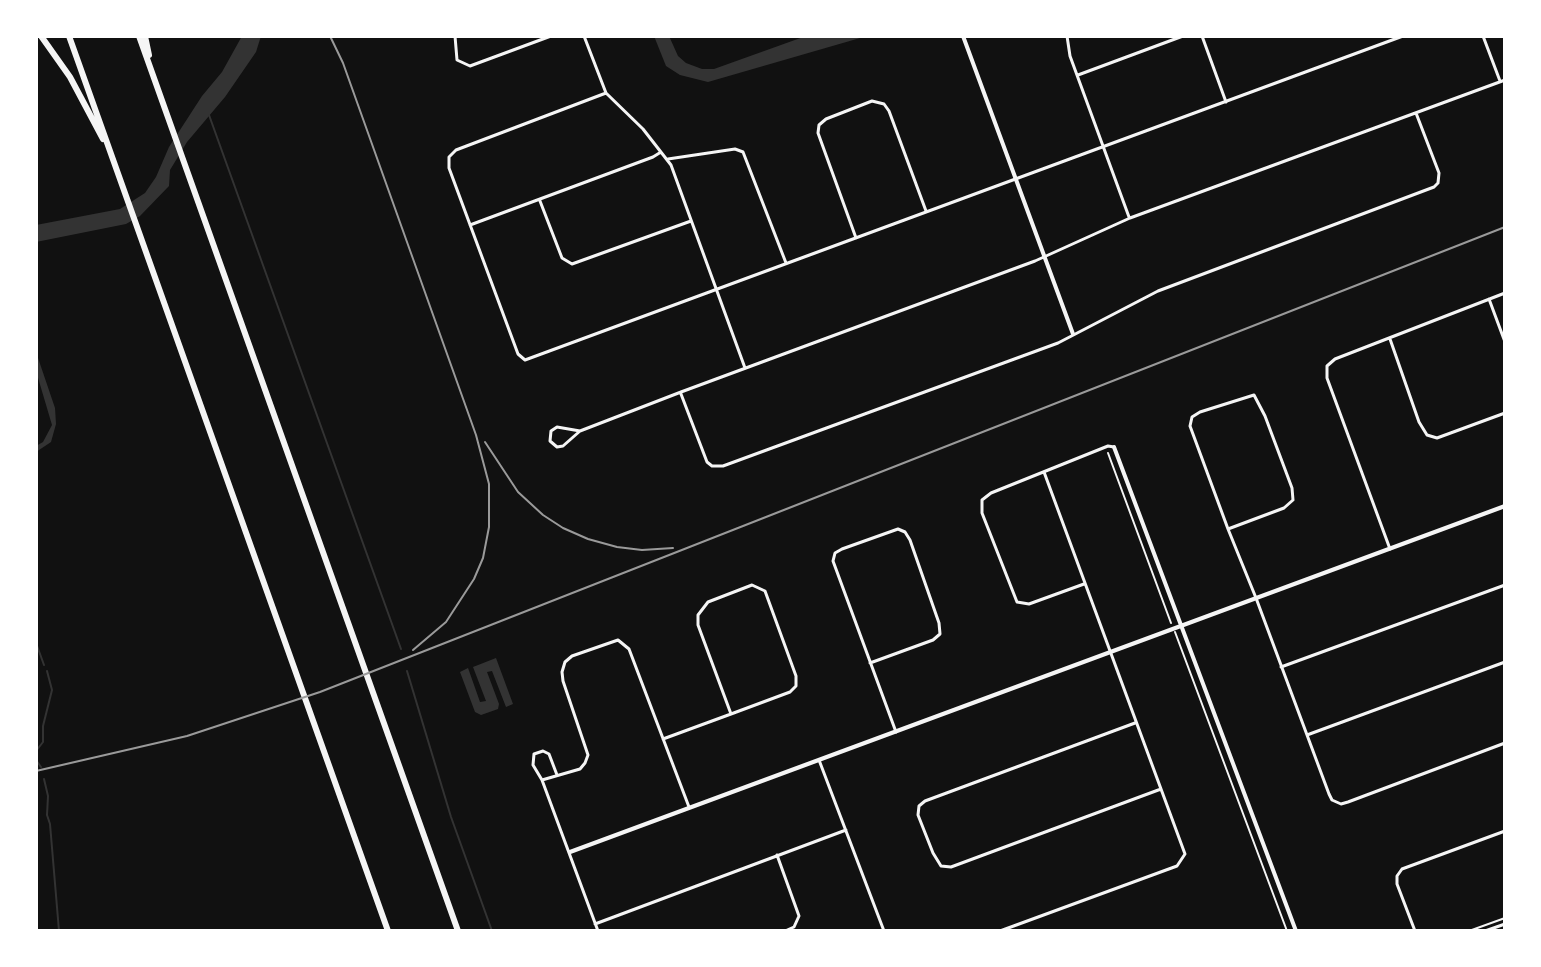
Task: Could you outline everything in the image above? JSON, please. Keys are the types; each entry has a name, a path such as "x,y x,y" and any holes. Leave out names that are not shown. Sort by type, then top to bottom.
{"highway":[{"path":"41,36 76,87 113,159"},
{"path":"69,36 388,931"},
{"path":"139,36 458,931"},
{"path":"145,36 154,79"}],"street":[{"path":"455,36 456,57 461,64 472,65 551,36"},
{"path":"584,36 606,93 643,129 667,160 745,368"},
{"path":"963,36 1073,334"},
{"path":"1067,36 1070,56 1130,218"},
{"path":"1077,75 1183,36"},
{"path":"1202,36 1226,102"},
{"path":"606,93 456,150 449,157 449,168 522,358 532,360 1403,36"},
{"path":"1483,36 1500,82"},
{"path":"580,431 557,427 551,431 550,441 560,447 580,431 1043,257 1130,218 1505,80"},
{"path":"856,238 817,130 824,120 841,113 875,101 886,106 926,211"},
{"path":"681,392 705,459 712,466 719,467 1058,343 1158,291 1434,187 1439,173 1416,113"},
{"path":"667,160 735,149 743,152 786,263"},
{"path":"470,225 661,152"},
{"path":"540,199 562,258 572,264 691,221"},
{"path":"1390,549 1326,374 1327,366 1335,359 1505,293"},
{"path":"1489,299 1505,342"},
{"path":"1390,339 1419,422 1427,435 1437,438 1505,413"},
{"path":"1228,529 1289,506 1293,500 1292,488 1254,395 1204,410 1192,417 1191,431 1228,529 1256,598 1329,794 1336,802 1348,802 1505,743"},
{"path":"1085,584 1021,604 1013,595 981,509 984,497 1106,447 1114,447 1296,931"},
{"path":"1000,931 1182,863 1184,849 1044,472"},
{"path":"570,852 1505,506"},
{"path":"870,663 929,642 940,634 910,540 905,532 898,529 842,549 833,558 870,663 896,732"},
{"path":"663,739 731,714 790,692 797,681 765,591 752,585 708,602 698,615 698,625 731,714"},
{"path":"1281,667 1505,585"},
{"path":"542,780 580,769 588,755 563,681 563,667 572,656 610,641 621,641 629,649 689,808"},
{"path":"1307,735 1505,662"},
{"path":"1137,722 925,801 918,812 924,830 935,859 947,868 1161,789"},
{"path":"558,776 549,754 537,752 532,762 542,780 598,931"},
{"path":"819,760 884,931"},
{"path":"595,924 846,830"},
{"path":"1415,931 1397,884 1397,876 1402,869 1505,831"},
{"path":"777,855 799,916 794,927 785,931"},
{"path":"1485,931 1505,924"}],"path":[{"path":"1108,453 1172,623"},
{"path":"1174,631 1287,931"},
{"path":"1469,931 1505,918"}],"shaded area":[{"path":"242,36 261,36 256,52 225,97 187,142 170,170 169,186 140,216 126,224 36,242 36,225 120,209 145,193 169,147 202,96 222,72"},
{"path":"654,36 669,36 678,56 686,63 702,69 714,69 806,36 867,36 708,82 680,75 666,66"},
{"path":"36,352 55,408 56,424 51,442 36,452 36,446 43,442 52,425 36,371"},
{"path":"496,658 513,704 506,707 492,671 487,672 499,704 498,709 481,715 475,712 460,672 468,668 480,702 486,701 473,667"}],"waterway":[{"path":"209,115 401,649"},
{"path":"36,643 44,665"},
{"path":"36,751 43,742 43,726 52,690 47,671"},
{"path":"407,671 451,817 492,931"},
{"path":"36,760 41,767"},
{"path":"44,779 59,931"}],"railway":[{"path":"330,36 343,63 476,435 489,484 489,527 483,558 474,579 446,622 413,650"},
{"path":"36,771 187,736 320,692 1505,227"},
{"path":"485,442 518,492 563,528 617,547 642,550 673,548"}]}
